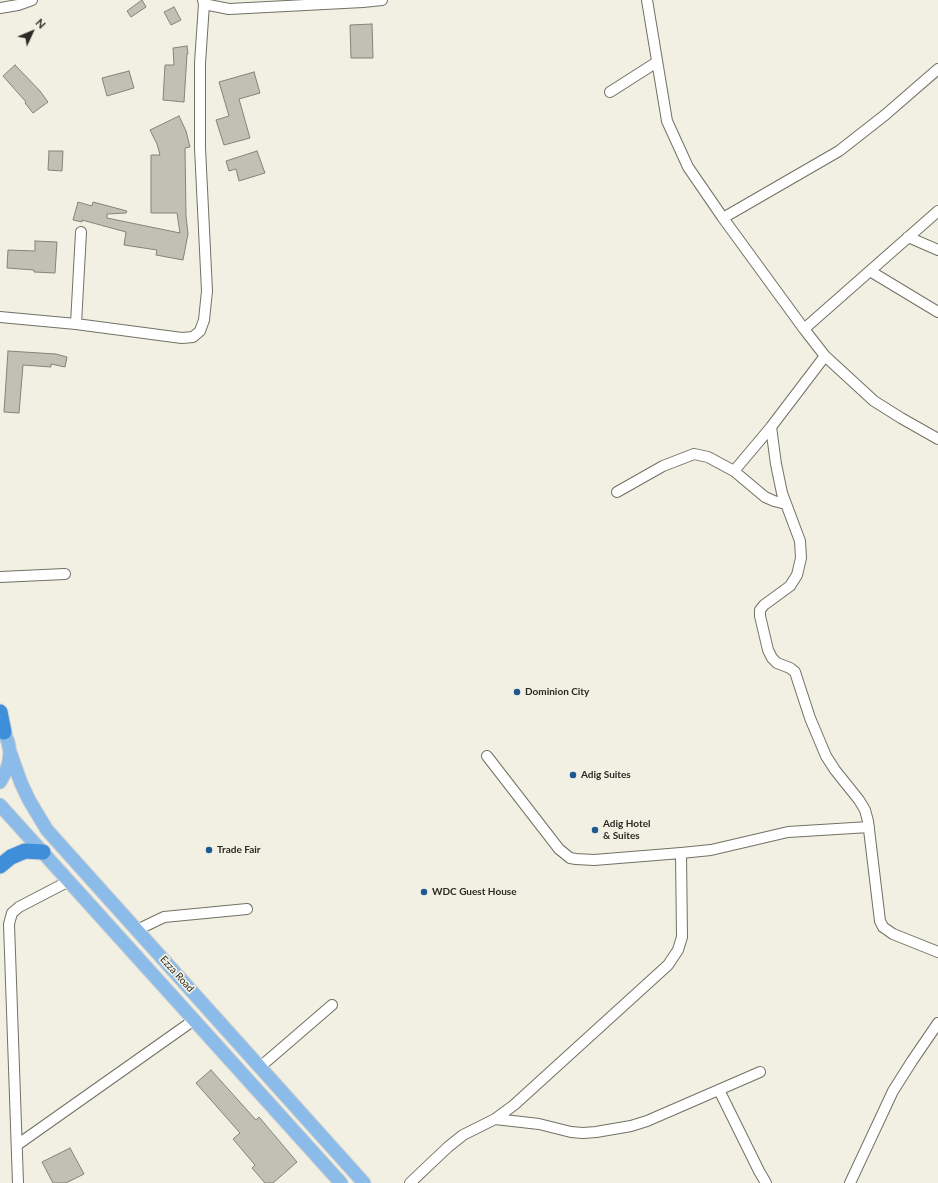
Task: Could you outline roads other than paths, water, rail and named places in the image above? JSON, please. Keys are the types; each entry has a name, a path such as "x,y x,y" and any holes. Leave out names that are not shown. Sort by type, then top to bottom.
{"highway":[{"path":"0,712 2,729"},
{"path":"0,866 11,857 25,851 43,852"}],"main road":[{"name":"Ezza Road","path":"2,729 8,742 21,783 29,800 47,830 364,1183"},
{"path":"0,782 6,771 10,752"},
{"name":"Ezza Road","path":"0,805 341,1183"}],"street":[{"path":"0,8 18,5 32,0"},
{"path":"0,316 182,338 192,337 200,331 204,320 208,291 200,148 200,63 204,2 229,9 382,0"},
{"path":"647,0 667,121 688,167 723,218 825,356 874,401 938,439"},
{"path":"610,92 657,62"},
{"path":"723,218 839,151 885,115 938,69"},
{"path":"804,329 938,211"},
{"path":"76,324 81,232"},
{"path":"908,237 938,250"},
{"path":"870,271 938,312"},
{"path":"734,471 771,427 825,356"},
{"path":"771,427 782,493 800,541 801,558 797,575 790,586 764,605 760,610 768,650 772,658 777,663 790,668 795,672 810,718 826,756 865,810 869,828 880,921 883,927 893,934 938,952"},
{"path":"617,492 663,466 694,454 708,457 734,471 765,497 786,504"},
{"path":"0,577 65,574"},
{"path":"487,756 559,849 570,858 594,860 711,850 788,832 869,828"},
{"path":"410,1183 463,1135 496,1119 514,1105 668,965 678,950 682,937 681,853"},
{"path":"18,1183 9,924 12,913 19,907 69,881"},
{"path":"137,930 164,917 247,908"},
{"path":"260,1067 332,1005"},
{"path":"17,1145 194,1020"},
{"path":"850,1183 894,1091 938,1023"},
{"path":"496,1119 532,1123 577,1132 596,1132 631,1126 647,1121 760,1072"},
{"path":"719,1090 766,1183"}],"place":[{"name":"Dominion City","path":"517,692"},
{"name":"Adig Suites","path":"573,775"},
{"name":"Adig Hotel & Suites","path":"595,830"},
{"name":"Trade Fair","path":"209,850"},
{"name":"WDC Guest House","path":"424,892"}]}
